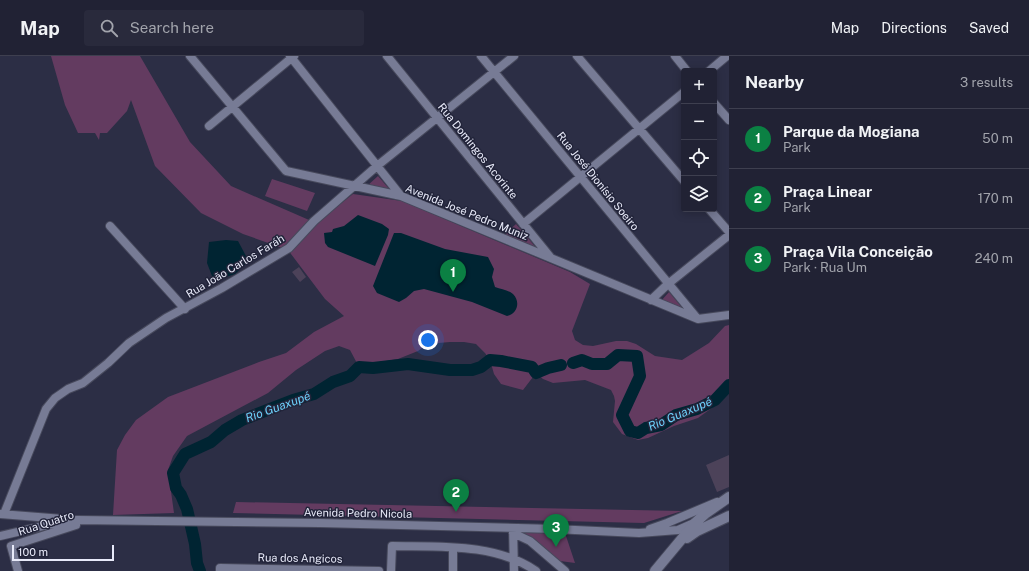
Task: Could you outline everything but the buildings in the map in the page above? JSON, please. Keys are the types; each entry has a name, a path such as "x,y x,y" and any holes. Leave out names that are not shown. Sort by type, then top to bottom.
{"main road":[{"path":"675,546 680,533 729,497"},
{"path":"655,571 675,546 697,531 729,516"}],"street":[{"name":"Avenida José Pedro Muniz","path":"190,56 286,171 402,196 698,320"},
{"name":"Rua Domingos Acorinte","path":"387,56 551,259"},
{"name":"Rua José Dionísio Soeiro","path":"481,56 698,320"},
{"name":"Rua João Carlos Faráh","path":"2,514 46,409 55,398 68,389 82,383 108,363 129,342 166,318 222,288 289,248 314,221 377,166 514,56"},
{"path":"577,56 681,178"},
{"path":"675,56 685,68"},
{"path":"713,68 727,56"},
{"path":"209,126 291,57 402,196"},
{"path":"523,224 681,94"},
{"path":"715,104 729,120"},
{"path":"712,212 729,232"},
{"path":"110,226 185,309"},
{"path":"651,300 668,284 729,235"},
{"path":"698,320 729,315"},
{"name":"Avenida Pedro Nicola","path":"639,533 668,523 729,497"},
{"name":"Avenida Pedro Nicola","path":"2,514 89,521 320,523 513,530 680,533"},
{"name":"Avenida Pedro Nicola","path":"0,536 47,525 77,520"},
{"name":"Rua Quatro","path":"18,571 11,546 89,521"},
{"path":"695,523 714,523"},
{"path":"513,530 514,571"},
{"path":"513,530 530,540 565,571"},
{"path":"392,571 392,546 470,548 514,558 536,571"},
{"path":"453,548 453,571"},
{"name":"Rua dos Angicos","path":"220,569 380,571"}],"shaded area":[{"path":"51,56 140,56 190,142 231,186 316,223 353,194 402,201 570,272 590,284 572,331 575,340 583,345 593,346 616,341 627,341 636,344 655,356 682,360 709,343 725,326 729,325 729,393 720,402 698,418 674,426 648,438 638,440 622,434 613,422 615,401 611,390 585,380 553,383 543,379 536,373 523,390 501,384 494,374 490,360 476,344 450,342 427,344 418,351 398,359 367,364 359,367 350,350 339,346 325,351 296,370 268,393 187,436 173,456 168,470 174,513 113,515 117,450 125,435 136,420 168,397 286,353 314,332 344,316 325,299 288,250 243,234 201,213 155,166 131,100 127,111 107,133 100,133 99,140 95,133 78,133 65,105"},
{"path":"378,176 390,190 367,186"},
{"path":"272,179 315,193 307,211 265,196"},
{"path":"516,224 538,250 504,235"},
{"path":"669,292 684,310 661,301"},
{"path":"236,502 682,511 644,523 233,513"},
{"path":"523,532 565,533 575,563 560,561"}],"water":[{"path":"358,215 382,224 389,229 375,266 328,247 325,243 324,233 332,232 333,229 344,226"},
{"path":"394,233 401,233 445,249 488,257 494,269 492,277 495,287 513,294 517,301 517,307 513,313 507,316 472,302 424,289 414,291 399,302 377,293 373,286"},
{"path":"226,240 238,241 246,256 247,263 235,274 220,279 212,276 207,263 209,242"}],"waterway":[{"name":"Rio Guaxupé","path":"573,363 582,360 592,364 607,364 618,355 637,356 640,376 622,415 630,431 638,433 646,428 661,425 676,415 697,409 715,400 729,385"},
{"name":"Rio Guaxupé","path":"200,571 197,563 195,544 187,509 176,488 173,473 185,454 211,442 225,430 242,420 293,400 314,394 333,382 350,376 359,367 373,368 408,364 450,370 472,370 481,367 490,360 532,367 536,373 561,365"}],"place":[{"name":"Parque da Mogiana","path":"453,292"},
{"name":"Praça Linear","path":"456,512"},
{"name":"Praça Vila Conceição","path":"556,547"}]}
